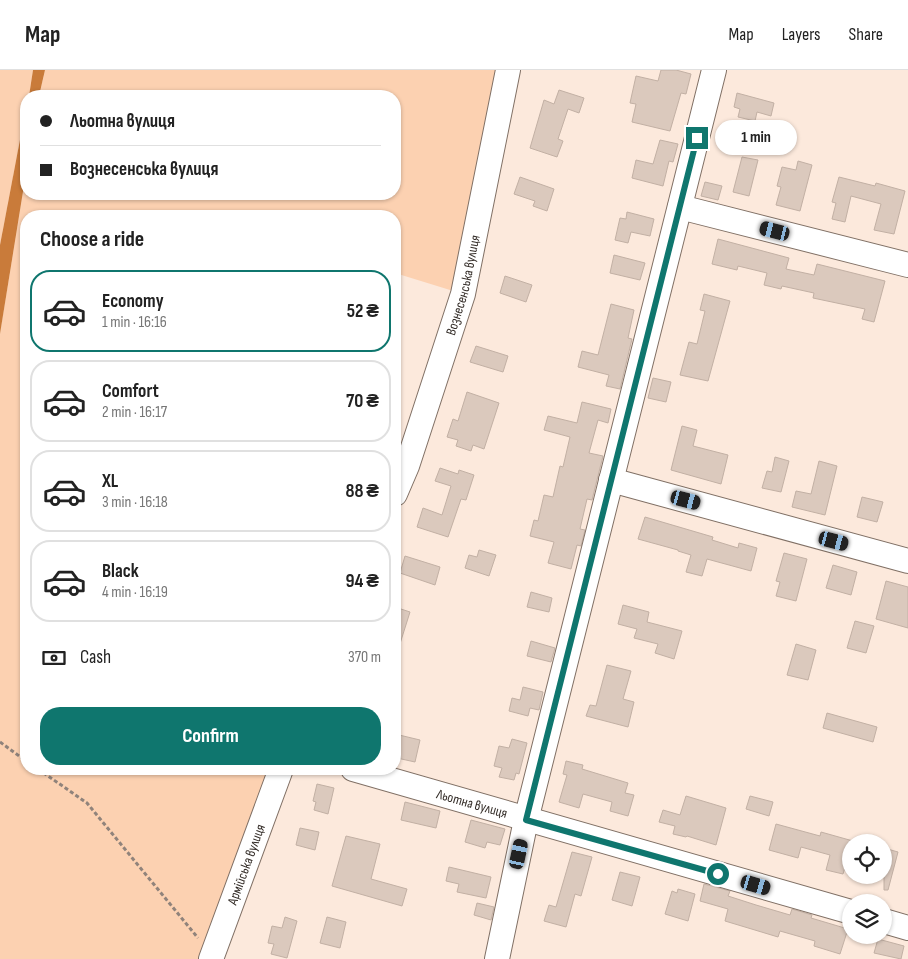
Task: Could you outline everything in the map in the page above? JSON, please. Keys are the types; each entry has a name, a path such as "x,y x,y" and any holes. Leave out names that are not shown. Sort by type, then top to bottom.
{"street":[{"name":"Вознесенська вулиця","path":"401,480 463,294 508,70"},
{"path":"497,959 526,820 714,70"},
{"path":"680,207 908,265"},
{"path":"611,480 908,561"},
{"name":"Армійська вулиця","path":"212,957 279,775"},
{"name":"Льотна вулиця","path":"373,775 842,909"},
{"path":"892,923 908,928"}],"path":[{"path":"0,742 20,757"},
{"path":"47,775 87,803 160,890 212,957"}],"shaded area":[{"path":"0,70 33,70 30,90 20,90 20,140 0,245"},
{"path":"33,70 45,70 40,90 30,90"},
{"path":"45,70 508,70 463,294 401,275 401,210 20,210 22,200 401,200 401,90 40,90"},
{"path":"20,140 20,200 22,200 0,334 0,245"},
{"path":"20,210 20,775 279,775 211,959 0,959 0,334"}],"building":[{"path":"661,70 676,70 691,74 686,94 681,93 670,131 632,122 636,104 630,103 636,76 658,81"},
{"path":"559,90 584,98 579,113 568,109 558,139 563,141 557,157 530,148 544,100 554,104"},
{"path":"737,93 774,103 771,116 757,112 755,121 738,117 740,109 734,107"},
{"path":"660,140 678,144 673,162 669,161 663,186 632,178 636,160 653,164"},
{"path":"742,157 758,160 749,196 733,192"},
{"path":"798,161 812,165 800,211 776,205 781,187 777,186 782,167 796,170"},
{"path":"520,177 554,189 547,211 533,206 535,201 514,194"},
{"path":"839,177 875,186 876,183 905,191 894,234 874,230 881,204 851,196 845,222 832,219 836,203 832,202"},
{"path":"705,182 722,186 718,200 701,196"},
{"path":"627,212 654,219 650,236 631,232 628,243 615,240 620,218 626,219"},
{"path":"718,239 789,258 786,269 814,275 817,264 885,281 874,322 862,319 865,309 813,298 814,293 782,286 781,289 764,285 767,273 738,266 737,270 712,264"},
{"path":"614,255 645,263 640,280 610,273"},
{"path":"505,276 532,285 526,302 500,293"},
{"path":"704,294 730,301 708,381 680,375 689,342 697,344 705,311 700,310"},
{"path":"611,304 634,310 628,338 632,339 620,389 606,386 609,375 578,367 582,351 598,355"},
{"path":"476,346 508,356 503,372 470,362"},
{"path":"653,378 671,382 666,402 648,398"},
{"path":"467,392 499,403 484,449 473,445 471,451 456,446 458,440 447,437 453,419 458,421"},
{"path":"582,402 611,409 608,423 598,420 589,453 603,456 592,500 587,499 580,529 585,530 581,546 577,545 571,569 548,563 554,542 530,536 534,520 538,521 544,495 553,497 560,466 563,467 570,437 544,430 548,416 577,423"},
{"path":"682,426 697,430 693,446 728,455 721,484 671,470"},
{"path":"775,457 789,461 781,492 762,488 767,471 772,472"},
{"path":"819,461 837,466 825,515 792,507 796,491 811,494"},
{"path":"440,468 458,474 459,470 474,475 466,500 461,499 448,537 417,527 423,508 442,515 451,486 435,481"},
{"path":"862,497 883,502 877,522 857,517"},
{"path":"645,517 713,537 712,540 738,548 739,543 757,548 751,571 707,559 702,576 686,572 691,555 638,539"},
{"path":"479,550 496,555 489,576 465,568 469,555 477,557"},
{"path":"784,553 807,559 796,601 776,596 780,582 776,581"},
{"path":"405,556 440,567 435,585 401,573"},
{"path":"833,565 857,572 851,595 826,588"},
{"path":"886,581 908,587 908,628 876,619"},
{"path":"531,592 552,598 549,612 527,607"},
{"path":"623,605 649,612 647,622 682,631 674,659 655,653 658,644 634,638 637,629 618,624"},
{"path":"401,609 410,612 401,640"},
{"path":"855,621 874,626 866,653 847,648"},
{"path":"531,641 555,648 551,662 527,656"},
{"path":"796,644 816,650 808,680 787,675"},
{"path":"607,665 631,671 623,699 634,702 628,727 586,716 590,705 596,706"},
{"path":"523,687 543,692 539,710 530,708 528,716 509,711 512,698 520,700"},
{"path":"827,713 877,727 873,742 823,728"},
{"path":"401,735 420,740 415,762 401,759"},
{"path":"512,739 527,743 519,774 516,773 514,780 499,777 502,768 494,766 499,746 509,748"},
{"path":"566,761 583,765 582,769 628,783 625,793 634,795 628,816 610,811 612,802 583,794 579,808 559,802 567,775 563,774"},
{"path":"317,784 334,788 328,814 314,810 316,802 313,801"},
{"path":"686,796 726,808 716,845 687,836 673,834 675,826 659,822 663,810 680,815"},
{"path":"750,796 773,802 769,816 746,809"},
{"path":"405,802 440,811 436,828 401,820"},
{"path":"471,820 505,829 500,845 487,842 485,848 465,842"},
{"path":"776,824 820,836 821,832 842,838 842,874 826,870 830,855 801,847 798,858 769,850"},
{"path":"300,828 319,832 315,850 296,845"},
{"path":"346,836 380,844 371,879 407,889 402,906 332,886"},
{"path":"892,850 898,852 892,875"},
{"path":"572,852 592,857 581,896 575,894 566,927 544,921 549,905 556,907"},
{"path":"449,867 491,877 486,898 457,892 459,884 446,881"},
{"path":"620,872 640,877 632,906 612,900"},
{"path":"704,884 730,891 728,896 790,915 792,909 812,915 811,918 842,927 843,944 840,954 814,946 815,941 780,931 778,937 725,921 728,909 700,901"},
{"path":"884,884 890,884 888,890 884,890"},
{"path":"678,889 695,894 688,921 665,914 672,891 677,893"},
{"path":"477,903 494,907 491,920 474,915"},
{"path":"285,917 297,921 287,958 271,954 274,944 268,943 272,926 282,928"},
{"path":"327,917 346,922 340,948 320,943"},
{"path":"892,943 904,946 901,959 874,953 877,944"}],"route":[{"path":"697,138 526,820 718,874"}]}
